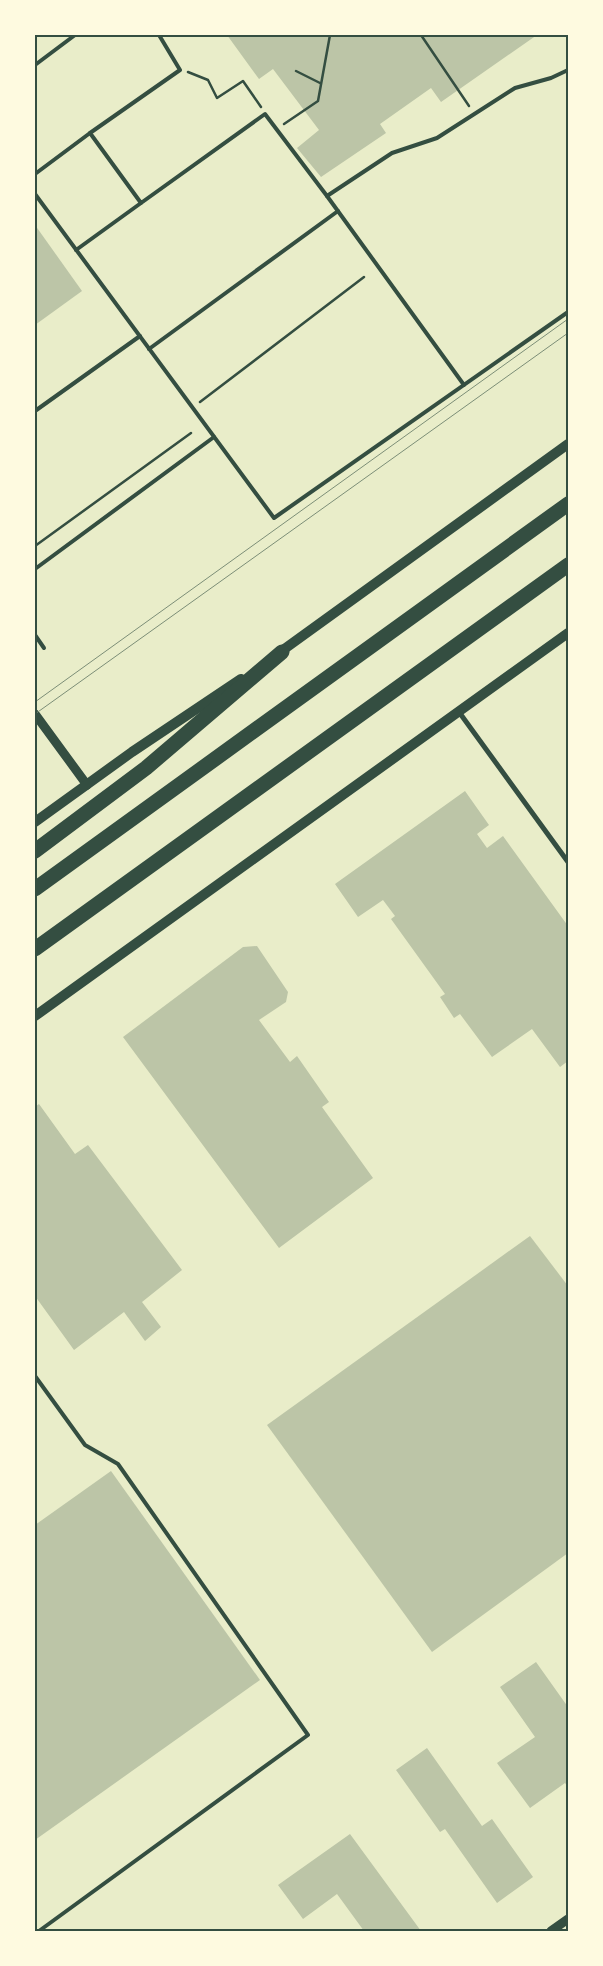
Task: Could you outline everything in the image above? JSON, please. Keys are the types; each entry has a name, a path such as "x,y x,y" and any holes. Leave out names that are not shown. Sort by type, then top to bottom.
{"highway":[{"path":"35,889 568,504"},
{"path":"35,949 568,565"},
{"path":"35,851 146,768 282,652"}],"main road":[{"path":"35,822 282,652 568,444"},
{"path":"35,1016 568,633"}],"street":[{"path":"459,712 568,862"},
{"path":"35,714 87,785"},
{"path":"551,1931 568,1918"}],"lane":[{"path":"35,65 75,35"},
{"path":"35,174 180,70 159,35"},
{"path":"327,196 392,153 437,138 515,88 551,78 568,70"},
{"path":"76,250 266,114 464,385"},
{"path":"90,133 141,203"},
{"path":"35,194 274,518 568,312"},
{"path":"149,349 338,211"},
{"path":"35,411 140,336"},
{"path":"35,569 214,437"},
{"path":"35,635 44,648"},
{"path":"35,1376 85,1445 118,1464 308,1735 39,1931"}],"path":[{"path":"276,128 318,101 330,35"},
{"path":"421,35 474,114"},
{"path":"180,70 208,80 217,98 243,81 266,114"},
{"path":"296,71 320,83"},
{"path":"200,402 364,277"},
{"path":"35,546 192,433"}],"building":[{"path":"227,35 537,35 441,102 431,88 380,124 386,133 321,177 297,148 319,130 273,69 259,79"},
{"path":"35,225 82,291 35,325"},
{"path":"465,791 489,825 477,834 487,848 503,836 568,926 568,1061 560,1067 532,1029 492,1057 460,1014 454,1018 440,997 445,994 391,919 395,916 383,900 358,917 335,884"},
{"path":"257,946 288,992 286,1002 259,1020 290,1062 297,1056 329,1102 322,1107 373,1178 279,1248 123,1037 243,947"},
{"path":"39,1104 75,1154 88,1145 182,1270 142,1302 161,1327 145,1341 124,1312 74,1350 35,1296 35,1107"},
{"path":"530,1236 568,1286 568,1553 432,1652 267,1425"},
{"path":"111,1471 260,1680 35,1840 35,1525"},
{"path":"536,1662 568,1707 568,1787 565,1783 530,1808 497,1763 535,1737 500,1687"},
{"path":"427,1748 482,1826 492,1819 533,1877 497,1903 445,1829 440,1832 396,1770"},
{"path":"350,1834 421,1931 364,1931 337,1894 303,1919 278,1885"}],"tram line":[{"path":"35,702 568,319"},
{"path":"35,714 568,333"}]}
